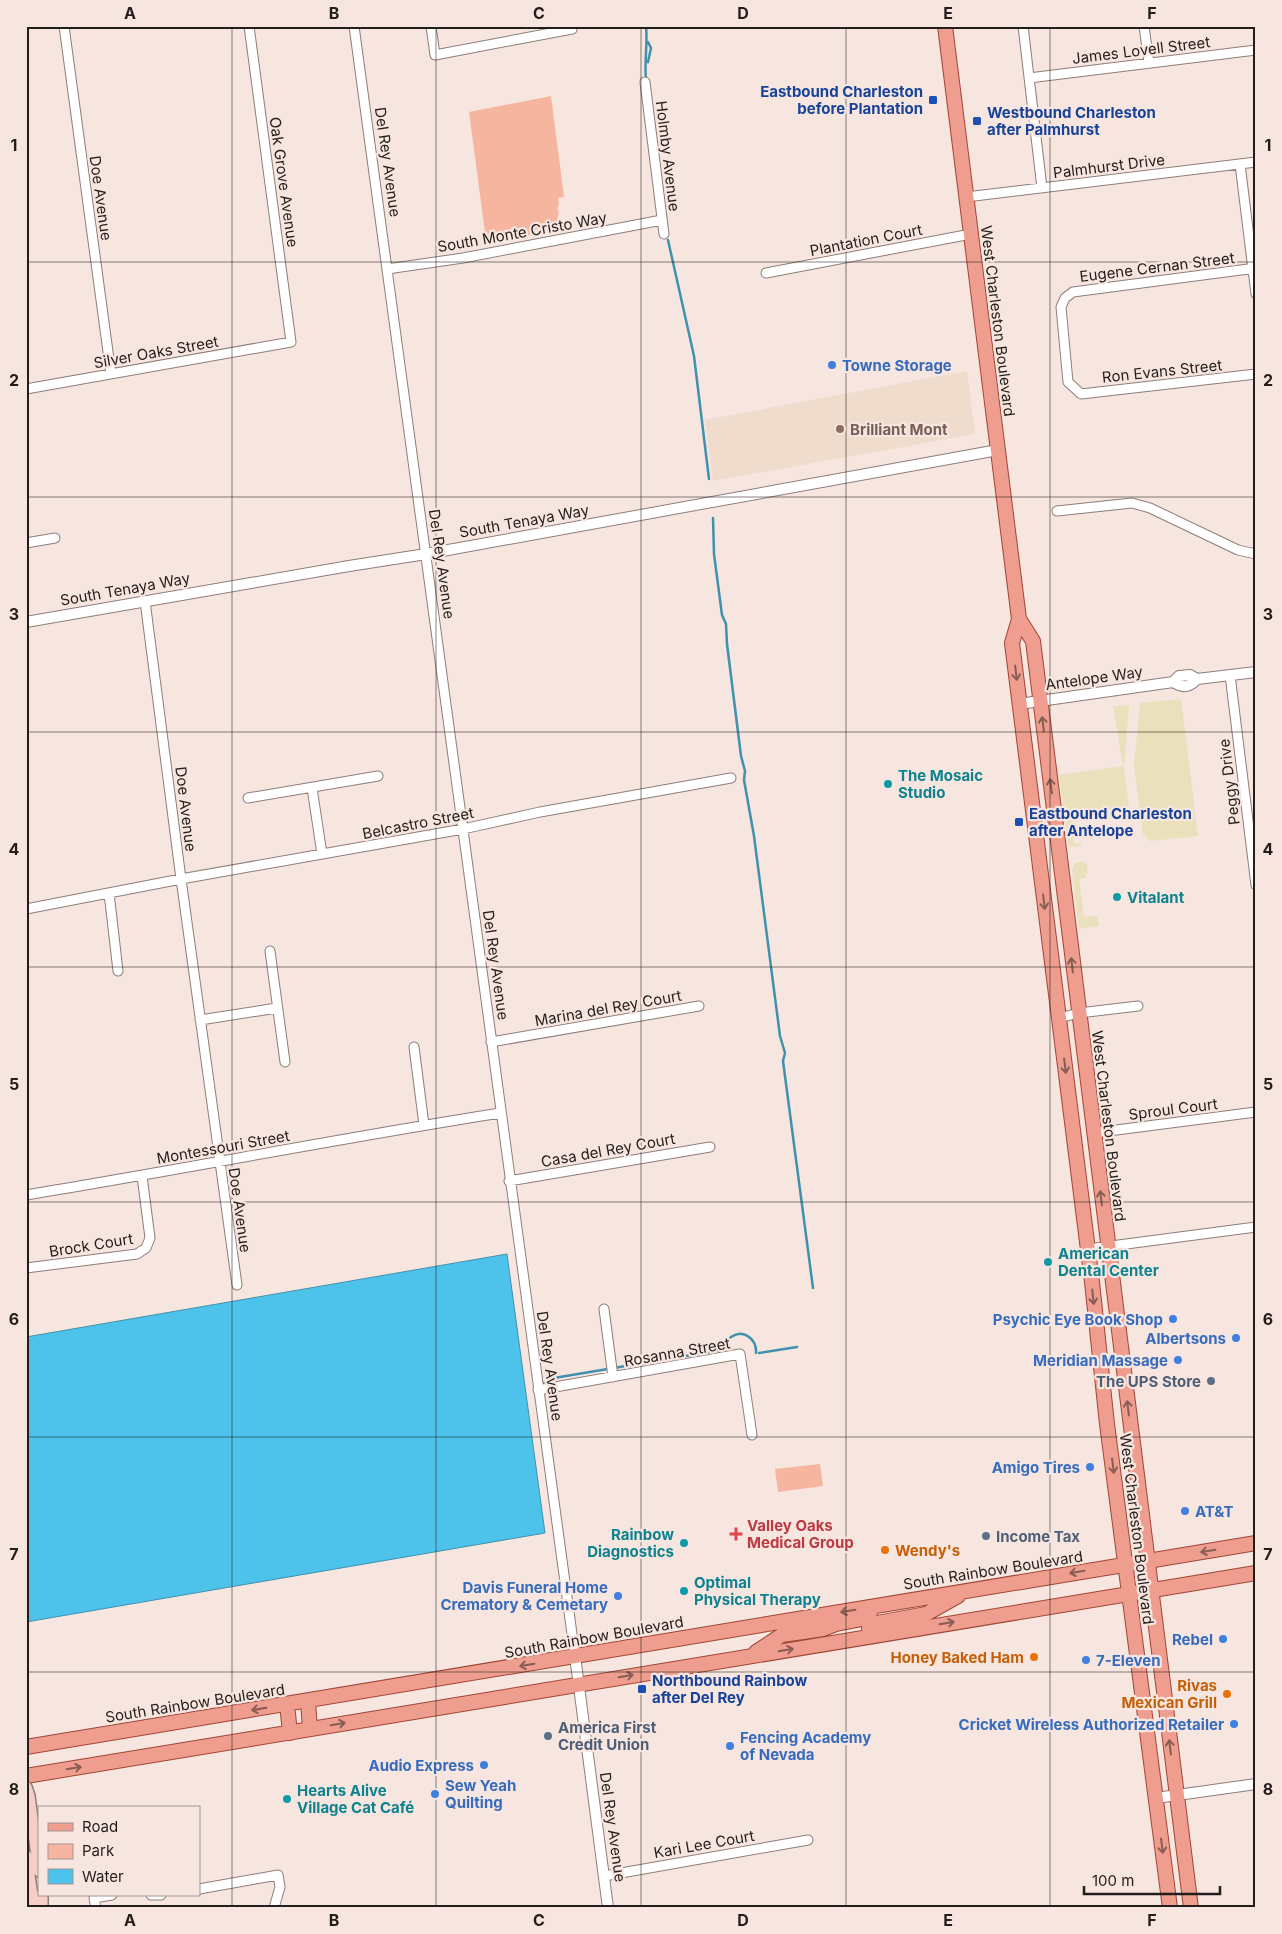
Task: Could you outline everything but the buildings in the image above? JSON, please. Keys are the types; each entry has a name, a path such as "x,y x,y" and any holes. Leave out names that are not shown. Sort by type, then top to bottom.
{"main road":[{"name":"West Charleston Boulevard","path":"945,26 1019,620 1012,643 1019,704 1088,1248 1125,1564 1170,1908"},
{"name":"West Charleston Boulevard","path":"1019,620 1033,641 1191,1908"},
{"name":"South Rainbow Boulevard","path":"26,1747 1256,1543"},
{"path":"26,1776 1256,1573"},
{"path":"869,1636 869,1627 872,1624 926,1614 968,1591"},
{"path":"751,1655 782,1636 862,1620 870,1613 870,1607"},
{"path":"308,1701 310,1729"},
{"path":"286,1704 290,1733"},
{"path":"26,1787 29,1796 38,1864"},
{"path":"26,1856 34,1908"}],"street":[{"name":"Doe Avenue","path":"64,26 111,374"},
{"name":"Oak Grove Avenue","path":"249,26 291,342"},
{"name":"Del Rey Avenue","path":"354,26 608,1908"},
{"path":"431,26 435,55 572,28"},
{"path":"1023,26 1042,188"},
{"path":"1144,26 1149,63"},
{"name":"James Lovell Street","path":"1029,78 1256,50"},
{"name":"Holmby Avenue","path":"645,82 664,234"},
{"name":"Palmhurst Drive","path":"966,197 1256,162"},
{"path":"1240,164 1256,294"},
{"name":"South Monte Cristo Way","path":"387,269 463,258 662,220"},
{"name":"Plantation Court","path":"766,273 971,234"},
{"name":"Eugene Cernan Street","path":"1074,388 1068,382 1061,307 1065,298 1073,292 1254,269"},
{"name":"Silver Oaks Street","path":"26,389 291,342"},
{"name":"Ron Evans Street","path":"1074,388 1081,394 1256,374"},
{"name":"South Tenaya Way","path":"26,622 426,554 998,450"},
{"path":"1057,511 1132,503 1150,508 1238,550 1256,554"},
{"path":"26,543 55,538"},
{"name":"Doe Avenue","path":"145,601 237,1286"},
{"name":"Antelope Way","path":"1019,704 1173,682 1179,676 1190,674 1197,679 1256,672"},
{"name":"Peggy Drive","path":"1230,675 1256,885"},
{"path":"248,798 378,776"},
{"name":"Belcastro Street","path":"26,909 731,778"},
{"path":"312,788 322,854"},
{"path":"109,893 118,971"},
{"path":"270,951 285,1062"},
{"name":"Marina del Rey Court","path":"491,1042 699,1006"},
{"path":"1059,1018 1078,1013 1138,1006"},
{"path":"200,1020 277,1008"},
{"path":"414,1047 424,1125"},
{"name":"Sproul Court","path":"1094,1133 1256,1112"},
{"name":"Montessouri Street","path":"26,1195 142,1176 219,1160 500,1113"},
{"name":"Casa del Rey Court","path":"509,1181 710,1147"},
{"name":"Brock Court","path":"26,1268 137,1254 146,1248 150,1238 142,1176"},
{"path":"1088,1248 1256,1227"},
{"path":"604,1309 613,1377"},
{"name":"Rosanna Street","path":"538,1390 740,1354 752,1435"},
{"path":"1156,1798 1256,1784"},
{"name":"Kari Lee Court","path":"604,1876 808,1840"},
{"path":"200,1889 278,1875 280,1887 274,1908"},
{"path":"95,1903 110,1896"}],"shaded area":[{"name":"Brilliant Mont","path":"967,371 975,434 713,481 705,420"}],"green space":[{"path":"551,96 564,197 558,198 557,210 559,211 556,226 533,230 532,234 524,237 488,244 469,112"},
{"path":"820,1464 823,1486 778,1492 775,1469"}],"sand":[{"path":"1181,699 1198,836 1150,841 1143,834 1134,766 1140,703"},
{"path":"1129,705 1124,769 1130,815 1123,815 1122,808 1078,813 1079,821 1071,822 1074,844 1080,843 1082,846 1070,847 1059,775 1123,766 1113,706"},
{"path":"1082,861 1087,865 1088,874 1086,878 1079,879 1084,917 1097,916 1099,926 1079,929 1072,871 1074,864"}],"water":[{"path":"507,1254 545,1533 26,1622 26,1337"}],"waterway":[{"path":"646,26 646,79"},
{"path":"648,42 651,48 648,62"},
{"path":"668,240 694,356 709,479"},
{"path":"713,518 714,554 722,615 726,624 741,756 745,771 744,780 754,836 780,1036 785,1053 783,1061 813,1288"},
{"path":"544,1383 548,1382 548,1379 721,1350 731,1337 741,1334 752,1340 756,1353"},
{"path":"759,1353 797,1347"}],"place":[{"name":"Eastbound Charleston before Plantation","path":"933,100"},
{"name":"Westbound Charleston after Palmhurst","path":"977,121"},
{"name":"Towne Storage","path":"832,365"},
{"name":"Brilliant Mont","path":"840,429"},
{"name":"The Mosaic Studio","path":"888,784"},
{"name":"Eastbound Charleston after Antelope","path":"1019,822"},
{"name":"Vitalant","path":"1117,897"},
{"name":"American Dental Center","path":"1048,1262"},
{"name":"Psychic Eye Book Shop","path":"1173,1319"},
{"name":"Albertsons","path":"1236,1338"},
{"name":"Meridian Massage","path":"1178,1360"},
{"name":"The UPS Store","path":"1211,1381"},
{"name":"Amigo Tires","path":"1090,1467"},
{"name":"AT&T","path":"1185,1511"},
{"name":"Valley Oaks Medical Group","path":"736,1534"},
{"name":"Income Tax","path":"986,1536"},
{"name":"Rainbow Diagnostics","path":"684,1543"},
{"name":"Wendy's","path":"885,1550"},
{"name":"Optimal Physical Therapy","path":"684,1591"},
{"name":"Davis Funeral Home Crematory & Cemetary","path":"618,1596"},
{"name":"Rebel","path":"1223,1639"},
{"name":"Honey Baked Ham","path":"1034,1657"},
{"name":"7-Eleven","path":"1086,1660"},
{"name":"Northbound Rainbow after Del Rey","path":"642,1689"},
{"name":"Rivas Mexican Grill","path":"1227,1694"},
{"name":"Cricket Wireless Authorized Retailer","path":"1234,1724"},
{"name":"America First Credit Union","path":"548,1736"},
{"name":"Fencing Academy of Nevada","path":"730,1746"},
{"name":"Audio Express","path":"484,1765"},
{"name":"Sew Yeah Quilting","path":"435,1794"},
{"name":"Hearts Alive Village Cat Café","path":"287,1799"}]}
